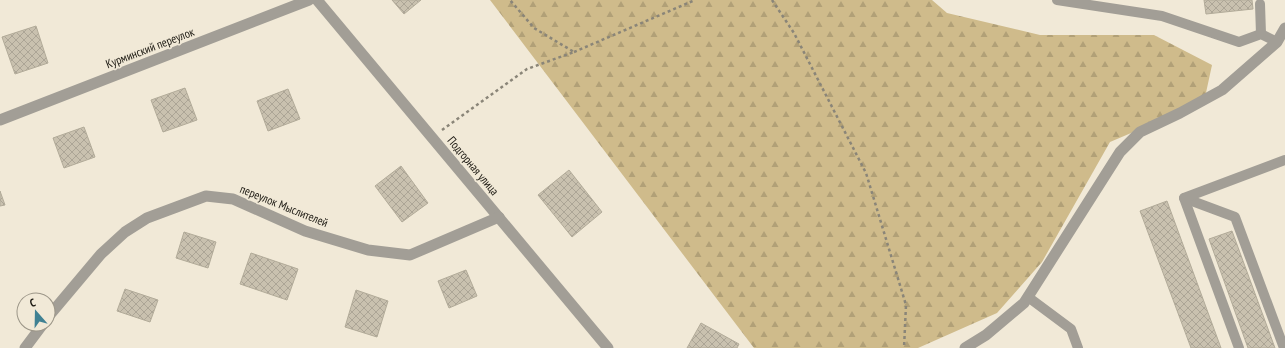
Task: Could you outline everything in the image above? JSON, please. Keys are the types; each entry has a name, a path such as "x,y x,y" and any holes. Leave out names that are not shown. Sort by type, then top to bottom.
{"street":[{"name":"Курминский переулок","path":"0,120 309,0"},
{"name":"Подгорная улица","path":"317,0 608,348"},
{"path":"965,348 986,335 1024,303 1120,152 1140,132 1180,113 1222,90 1282,36"},
{"name":"переулок Мыслителей","path":"56,307 101,254 125,232 147,218 206,196 233,199 305,231 368,250 410,255 499,217"},
{"path":"25,348 37,332"}],"lane":[{"path":"1057,0 1162,16 1239,42 1261,34 1282,36"},
{"path":"1260,4 1261,34"},
{"path":"1184,198 1285,160"},
{"path":"1184,198 1239,348"},
{"path":"1184,198 1236,217 1284,348"},
{"path":"1028,297 1071,329 1078,348"}],"path":[{"path":"510,0 534,28 574,52"},
{"path":"422,125 442,130 527,68 574,52 695,0"},
{"path":"772,0 794,33 866,173 906,305 904,348"}],"green space":[{"path":"490,0 932,0 947,13 1040,35 1154,35 1212,65 1204,102 1110,142 1042,262 997,313 918,348 754,348"}],"building":[{"path":"392,0 421,0 404,14"},
{"path":"1204,0 1252,0 1253,9 1206,14"},
{"path":"36,26 48,63 15,74 2,37"},
{"path":"185,88 197,120 163,132 151,100"},
{"path":"288,89 300,119 268,131 257,101"},
{"path":"84,127 95,157 64,168 53,138"},
{"path":"401,166 428,203 402,222 375,186"},
{"path":"569,170 602,212 572,237 538,195"},
{"path":"0,191 5,205 0,206"},
{"path":"1167,201 1221,348 1191,348 1140,211"},
{"path":"1232,231 1275,348 1248,348 1209,239"},
{"path":"184,232 216,242 208,268 176,258"},
{"path":"251,253 298,269 287,300 240,284"},
{"path":"466,270 477,296 449,308 438,281"},
{"path":"125,289 158,300 150,322 117,311"},
{"path":"356,290 388,301 377,337 345,327"},
{"path":"701,323 739,344 737,348 687,348"}]}
